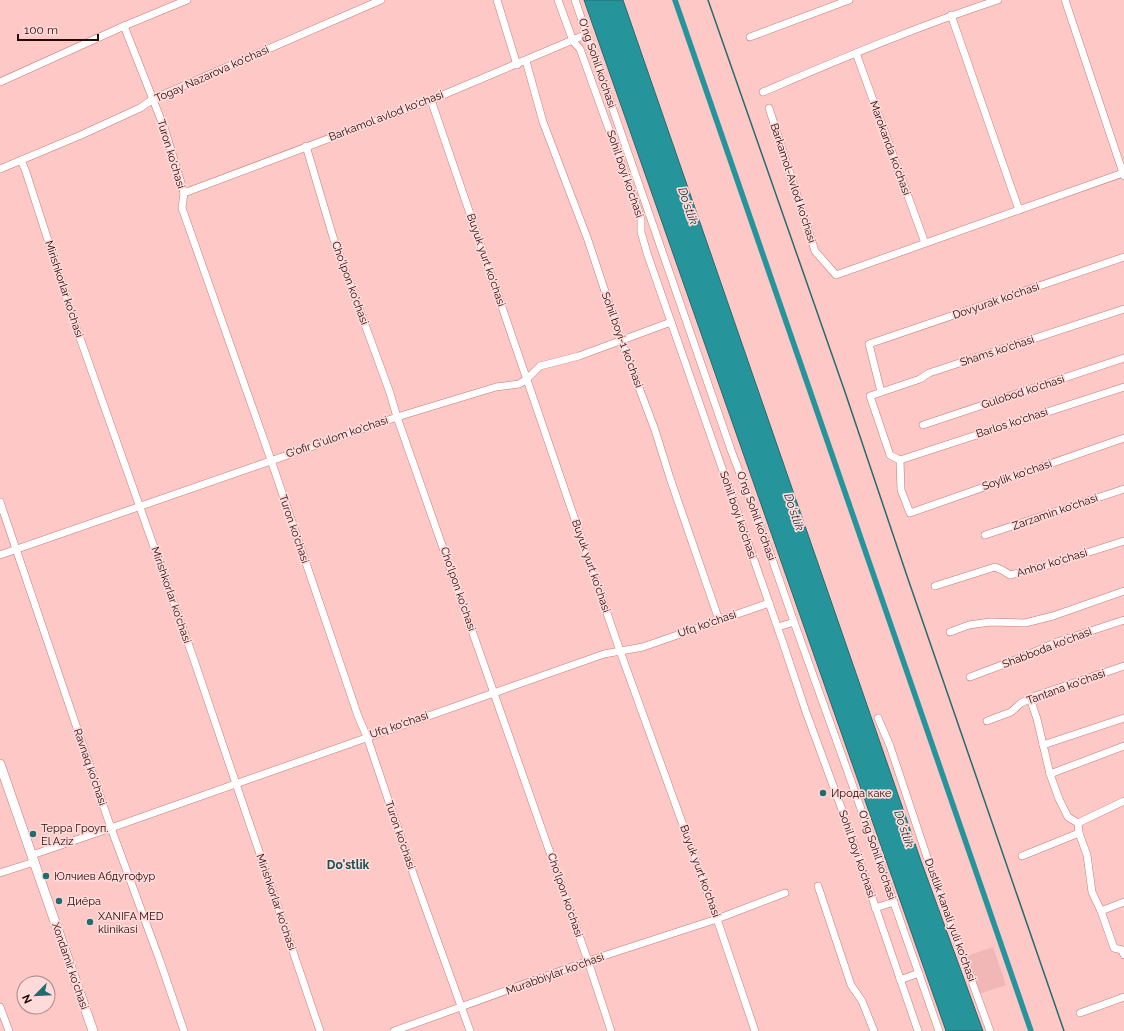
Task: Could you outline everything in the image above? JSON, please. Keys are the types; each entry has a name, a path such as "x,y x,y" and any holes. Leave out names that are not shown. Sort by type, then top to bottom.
{"main road":[{"name":"Xondamir ko'chasi","path":"0,764 93,1031"}],"street":[{"path":"0,82 124,26 186,0"},
{"name":"Togay Nazarova ko'chasi","path":"0,169 134,111 153,99 381,0"},
{"path":"496,0 517,65"},
{"name":"Sohil boyi ko'chasi","path":"558,0 573,41 580,49 642,218 641,232 647,253 918,1031"},
{"name":"O'ng Sohil ko'chasi","path":"575,0 731,450 770,553 939,1031"},
{"path":"750,37 849,0"},
{"path":"763,92 951,15 998,0"},
{"path":"925,243 1124,175 1065,0"},
{"path":"951,15 1019,210"},
{"name":"Turon ko'chasi","path":"124,26 165,130 184,193 182,208 271,460 358,716 367,737 414,876 470,1031"},
{"name":"Barkamol avlod ko'chasi","path":"184,193 431,100 517,65 587,34"},
{"name":"Marokanda ko'chasi","path":"856,53 925,243"},
{"name":"Sohil boyi-1 ko'chasi","path":"526,61 544,122 588,240 621,340 656,430 670,478 719,620"},
{"name":"Buyuk yurt ko'chasi","path":"431,100 620,650 755,1031"},
{"name":"Barkamol-Avlod ko'chasi","path":"768,108 815,251 836,275 925,243"},
{"name":"Cho'lpon ko'chasi","path":"306,146 333,237 390,393 611,1031"},
{"name":"Mirishkorlar ko'chasi","path":"21,160 74,321 236,784 320,1031"},
{"name":"Dovyurak ko'chasi","path":"881,392 869,344 1124,257"},
{"name":"Shams ko'chasi","path":"900,460 890,455 870,396 920,379 929,373 1124,309"},
{"name":"G'ofir G'ulom ko'chasi","path":"0,555 397,416 496,387 519,384 527,379 540,366 579,356 671,322"},
{"name":"Gulobod ko'chasi","path":"923,425 1124,358"},
{"name":"Barlos ko'chasi","path":"900,460 1124,387"},
{"name":"Soylik ko'chasi","path":"900,460 901,490 910,513 1124,438"},
{"name":"Zarzamin ko'chasi","path":"986,535 1124,489"},
{"name":"Ravnaq ko'chasi","path":"0,502 111,828 184,1031"},
{"name":"Anhor ko'chasi","path":"935,586 994,567 1010,575 1042,567 1124,541"},
{"path":"950,632 970,625 990,622 1025,623 1053,616 1124,591"},
{"name":"Ufq ko'chasi","path":"0,873 33,858 111,828 494,692 604,654 643,647 769,603"},
{"name":"Shabboda ko'chasi","path":"970,677 1058,642 1124,620"},
{"path":"778,627 794,622"},
{"name":"Tantana ko'chasi","path":"987,721 1011,712 1030,698 1124,666"},
{"path":"1030,698 1050,774 1068,817 1078,823"},
{"name":"Dustlik kanali yuli ko'chasi","path":"878,718 890,746 930,866 990,1031"},
{"path":"1043,745 1124,718"},
{"path":"1050,774 1124,746"},
{"path":"1078,823 1124,801"},
{"path":"1078,823 1079,833 1087,855 1092,892 1101,911 1114,948 1122,950 1124,955"},
{"path":"1022,856 1079,833"},
{"path":"818,886 851,985 862,1001 874,1031"},
{"name":"Murabbiylar ko'chasi","path":"394,1031 588,961 785,893"},
{"path":"875,908 894,902"},
{"path":"1101,911 1124,902"},
{"path":"900,980 919,973"},
{"path":"1080,1013 1124,997"},
{"path":"0,1007 9,1031"}],"shaded area":[{"path":"993,947 1006,985 979,994 967,956"}],"water":[{"path":"584,0 623,0 921,861 983,1031 946,1031"}],"waterway":[{"path":"675,0 1031,1031"},
{"path":"708,0 845,392 1064,1031"}],"place":[{"name":"Ирода каке","path":"823,793"},
{"name":"Терра Гроуп. El Aziz","path":"33,834"},
{"name":"Юлчиев Абдугофур","path":"46,876"},
{"name":"Диёра","path":"59,901"},
{"name":"XANIFA MED klinikasi","path":"90,922"}],"district":[{"name":"Do'stlik","path":"348,865"}]}
